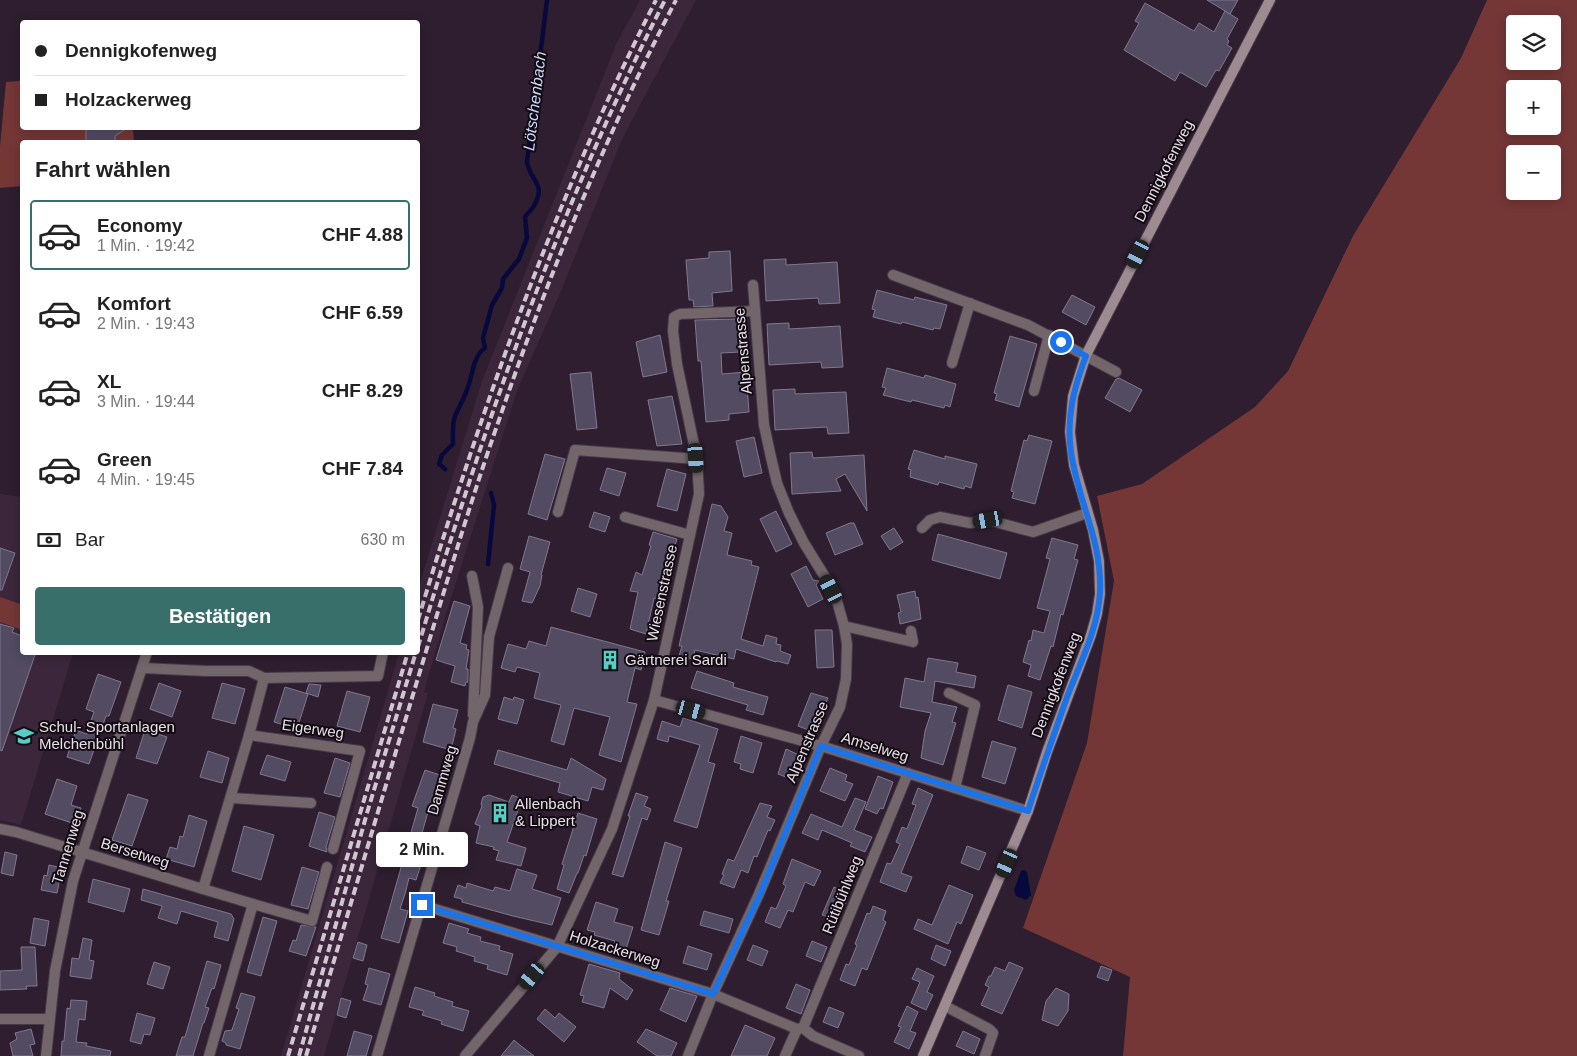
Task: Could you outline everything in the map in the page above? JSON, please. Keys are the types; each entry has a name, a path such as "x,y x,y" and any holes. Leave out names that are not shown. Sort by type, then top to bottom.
{"street":[{"name":"Dennigkofenweg","path":"923,1056 1028,811 1047,752 1091,636 1097,614 1100,594 1099,561 1093,530 1072,458 1070,432 1073,396 1086,356 1270,0"},
{"path":"893,274 1028,325 1116,372"},
{"name":"Alpenstrasse","path":"688,1056 713,994 760,894 821,746 840,708 848,661 844,626 837,601 804,543 777,483 764,425 753,285"},
{"path":"952,363 970,303"},
{"name":"Wiesenstrasse","path":"465,1056 557,947 612,829 654,700 698,494 696,458 677,364 673,331 674,317 680,314 754,311"},
{"path":"1034,391 1049,335"},
{"path":"558,512 574,450 696,458"},
{"path":"922,528 930,520 940,518 970,523 988,520 1033,532 1087,513"},
{"path":"625,517 690,535"},
{"name":"Dammweg","path":"377,1056 422,905 473,722 485,695 489,637 508,568"},
{"path":"472,576 478,607 473,722"},
{"path":"844,626 913,642 911,631"},
{"name":"Tannenweg","path":"46,1056 49,1019 64,918 81,852 146,655"},
{"path":"142,668 249,671 264,678 378,676 382,655"},
{"path":"264,678 231,798 203,889 312,921 327,867"},
{"path":"948,693 975,705 955,788"},
{"name":"Amselweg","path":"654,700 821,746 1028,811"},
{"name":"Eigerweg","path":"249,735 360,751 333,849"},
{"name":"Rütibühlweg","path":"800,1028 908,773"},
{"path":"231,798 311,802"},
{"name":"Bersetweg","path":"0,829 203,889"},
{"path":"209,1056 253,904"},
{"name":"Holzackerweg","path":"422,905 713,994 800,1028 813,1036 859,1056"},
{"path":"945,1006 989,1029 993,1033 984,1056"},
{"path":"0,1019 49,1019"},
{"path":"785,1056 800,1028"}],"shaded area":[{"path":"640,0 696,0 623,137 561,291 517,391 446,614 424,692 428,693 324,1056 281,1056 398,655 420,655 420,582 482,381 617,42"},
{"path":"1487,0 1577,0 1577,1056 1123,1056 1130,977 1023,928 1087,743 1114,581 1097,496 1142,484 1255,407 1288,371 1353,236 1461,58"},
{"path":"20,80 20,130 133,130 134,140 20,140 20,186 0,188 0,146 6,82"},
{"name":"Schul- Sportanlagen Melchenbühl","path":"0,494 20,497 20,655 72,655 21,825 0,820"},
{"path":"0,597 20,604 20,629 0,622"},
{"path":"1021,871 1027,872 1031,895 1026,900 1016,896 1014,890"}],"building":[{"path":"1207,0 1238,0 1230,14"},
{"path":"1145,3 1194,31 1199,23 1214,32 1225,11 1238,19 1227,39 1229,41 1227,45 1232,48 1219,71 1216,70 1206,87 1180,72 1175,81 1124,50 1139,23 1135,21"},
{"path":"86,130 124,130 115,136 115,140 86,140"},
{"path":"730,251 732,291 712,293 713,306 694,307 693,300 689,300 686,260 709,258 709,252"},
{"path":"786,259 786,265 837,262 840,303 819,304 818,298 766,301 764,260"},
{"path":"877,290 914,300 915,297 947,305 940,329 934,328 933,330 873,317 875,310 872,309"},
{"path":"1072,295 1095,307 1086,325 1062,312"},
{"path":"739,319 741,352 721,353 722,374 746,372 749,412 729,414 729,420 706,422 701,361 698,361 695,320"},
{"path":"789,323 789,329 840,326 843,367 822,368 821,362 769,365 767,324"},
{"path":"660,335 667,372 643,377 636,342"},
{"path":"1010,336 1037,344 1019,407 995,400 997,394 994,393"},
{"path":"887,368 924,378 925,375 956,384 950,407 945,405 944,408 883,395 886,388 882,387"},
{"path":"591,372 597,428 577,430 570,374"},
{"path":"1119,378 1142,390 1130,412 1105,398 1116,379"},
{"path":"795,389 795,394 846,392 849,433 828,434 827,427 775,430 773,390"},
{"path":"672,396 682,444 657,446 648,400"},
{"path":"1029,435 1052,441 1035,504 1012,498 1014,492 1011,491 1024,440 1027,441"},
{"path":"754,437 762,473 744,477 736,441"},
{"path":"914,450 945,459 945,456 977,464 971,488 965,486 964,489 939,482 938,485 910,477 911,470 908,469"},
{"path":"812,452 813,458 864,455 867,511 845,474 836,479 841,491 792,494 790,453"},
{"path":"545,454 565,459 547,520 528,514"},
{"path":"607,468 626,473 619,496 600,490"},
{"path":"667,469 686,474 677,511 657,506"},
{"path":"712,504 721,506 728,517 724,531 732,533 727,555 752,561 751,565 759,567 741,639 763,646 766,635 777,638 776,644 781,645 780,651 791,655 788,664 736,649 734,659 695,650 693,659 679,656 682,646 679,646"},
{"path":"776,511 792,544 776,552 760,519"},
{"path":"594,512 610,517 605,532 589,527"},
{"path":"854,523 863,544 835,555 826,533"},
{"path":"894,528 903,542 890,550 881,536"},
{"path":"653,532 677,539 658,599 654,598 646,634 630,629 638,592 630,591 636,572 642,575 651,546 649,545"},
{"path":"938,534 1007,553 1000,579 932,560"},
{"path":"529,536 550,542 540,586 532,603 522,601 530,572 520,569"},
{"path":"1052,538 1078,545 1074,559 1078,560 1053,647 1051,646 1040,680 1028,676 1031,665 1023,662 1033,630 1044,633 1050,611 1037,608 1050,559 1046,558"},
{"path":"0,548 15,553 2,590 0,590"},
{"path":"806,566 813,580 819,581 816,585 823,599 808,607 791,574"},
{"path":"578,588 597,594 590,617 571,611"},
{"path":"915,591 916,598 918,597 921,619 900,624 898,613 901,612 897,595"},
{"path":"454,601 470,606 460,643 467,645 466,649 469,650 466,669 468,669 468,682 466,682 465,686 451,682 455,666 436,660"},
{"path":"0,624 14,628 12,632 20,635 20,655 35,655 2,751 0,750"},
{"path":"551,627 645,652 641,670 635,668 627,702 637,704 621,762 599,755 610,717 574,708 564,745 551,741 561,705 534,698 540,673 517,667 515,672 501,668 508,644 526,649 529,641 546,646"},
{"path":"815,630 832,630 834,667 817,668"},
{"path":"928,658 958,663 956,672 976,676 974,688 935,681 932,702 957,707 952,722 956,723 943,765 921,758 925,731 931,713 900,707 905,678 924,682"},
{"path":"697,671 734,683 733,687 768,697 763,715 746,710 748,705 691,688"},
{"path":"98,674 121,682 109,716 106,716 89,764 67,757 76,730 86,734 94,712 86,709"},
{"path":"159,683 181,691 172,717 150,709"},
{"path":"222,683 245,689 235,724 212,718"},
{"path":"309,684 321,685 318,697 306,693"},
{"path":"1008,685 1032,692 1022,728 998,720"},
{"path":"285,687 308,694 297,729 274,722"},
{"path":"347,691 370,697 360,732 337,726"},
{"path":"811,693 828,698 814,732 798,726"},
{"path":"504,697 513,700 514,697 524,700 517,724 498,719"},
{"path":"433,704 458,710 453,728 456,729 451,750 423,742"},
{"path":"683,718 718,729 708,762 715,764 697,828 674,821 700,745 669,736 668,742 657,739 662,721 680,727"},
{"path":"145,730 167,737 157,764 136,758"},
{"path":"741,736 762,743 753,773 740,769 741,764 734,762"},
{"path":"992,741 1016,748 1005,784 982,777"},
{"path":"786,749 801,756 791,779 778,774"},
{"path":"498,750 567,770 571,758 606,779 603,790 592,787 588,801 558,792 560,783 494,764"},
{"path":"208,751 229,758 222,783 200,777"},
{"path":"267,755 291,762 285,781 260,774"},
{"path":"335,758 350,763 340,797 324,793"},
{"path":"830,768 847,775 845,781 853,784 845,801 820,791"},
{"path":"425,770 446,777 433,814 428,812 418,847 426,849 416,880 409,878 400,909 408,911 399,943 381,938 418,808 412,806"},
{"path":"878,776 893,782 883,809 880,808 877,814 865,809"},
{"path":"57,779 77,786 71,805 81,808 75,824 45,814"},
{"path":"918,788 933,795 901,873 912,877 906,892 880,882 887,863 891,864 900,844 896,842 902,827 907,829 916,805 912,804"},
{"path":"636,793 648,797 644,806 651,809 647,820 642,818 623,877 612,874"},
{"path":"128,794 148,800 132,846 112,840"},
{"path":"489,795 509,802 512,795 522,799 507,842 526,848 521,866 496,860 499,851 493,849 494,847 476,843 480,826 475,824 482,806 483,797"},
{"path":"855,798 866,802 854,830 872,837 865,852 850,846 852,843 822,830 818,840 802,833 811,814 842,827"},
{"path":"760,803 772,806 767,817 775,820 770,831 768,830 757,857 754,856 748,873 741,870 734,888 720,883 728,859 734,861"},
{"path":"319,812 335,817 326,847 327,852 309,846"},
{"path":"578,813 597,819 586,856 584,855 569,893 557,889 564,865 562,864"},
{"path":"189,815 207,821 194,867 166,859 170,847 177,849 180,836 183,837"},
{"path":"244,826 274,835 261,880 232,871"},
{"path":"665,842 682,848 666,901 669,901 659,935 641,930"},
{"path":"967,846 986,853 979,870 961,863"},
{"path":"5,852 17,855 13,876 1,873"},
{"path":"792,859 821,871 814,886 805,882 793,912 788,910 780,928 765,922 771,907 776,909 786,886 783,884"},
{"path":"49,865 62,868 57,893 41,890 44,875 47,876"},
{"path":"302,867 319,872 308,909 291,905"},
{"path":"517,869 537,875 532,889 561,898 552,925 462,902 462,899 454,897 458,885 466,888 467,883 493,891 495,887 510,891"},
{"path":"93,879 130,889 124,912 88,902"},
{"path":"949,885 973,895 961,924 957,922 948,944 914,929 918,919 932,925"},
{"path":"834,887 849,894 840,916 833,919 822,915"},
{"path":"143,889 231,914 234,919 228,941 214,937 218,922 181,911 177,924 158,918 162,906 141,900"},
{"path":"596,902 618,909 614,922 633,927 626,949 614,945 615,941 594,935 595,932 587,930"},
{"path":"873,906 886,911 883,920 886,922 867,970 862,968 855,986 840,980 846,964 849,965 867,913 870,914"},
{"path":"704,911 733,919 729,933 700,925"},
{"path":"263,917 277,921 261,976 247,972"},
{"path":"34,918 49,921 45,946 30,943"},
{"path":"449,923 469,929 467,933 481,937 480,941 500,946 499,950 513,954 507,975 487,969 488,965 474,961 475,957 456,951 457,947 443,943"},
{"path":"301,925 316,927 306,956 289,951 293,940 296,941"},
{"path":"83,938 92,940 89,960 94,961 91,979 70,976 72,958 79,959"},
{"path":"812,941 827,947 821,962 806,956"},
{"path":"358,942 367,945 363,961 353,958"},
{"path":"753,945 768,951 762,966 747,960"},
{"path":"936,945 951,951 945,966 931,959"},
{"path":"688,946 712,954 707,970 683,963"},
{"path":"21,947 35,947 37,986 26,986 27,989 0,990 0,971 22,970"},
{"path":"207,961 221,965 214,989 212,988 205,1007 209,1008 193,1056 176,1056 182,1037 185,1037"},
{"path":"154,962 170,967 163,989 147,984"},
{"path":"1009,962 1023,968 1002,1014 981,1005 989,987 985,985 989,976 991,976 995,967 1005,971"},
{"path":"589,964 620,973 619,979 633,990 627,1000 610,988 604,1008 582,1002 584,996 580,995"},
{"path":"1101,966 1112,970 1108,981 1097,977"},
{"path":"369,968 390,974 381,1005 363,1000 368,985 365,984"},
{"path":"917,968 934,976 927,992 933,995 926,1010 911,1003 920,982 912,979"},
{"path":"796,984 810,990 801,1014 786,1008"},
{"path":"415,987 435,993 434,996 453,1002 452,1006 469,1011 463,1031 441,1024 442,1021 422,1015 424,1011 409,1007"},
{"path":"670,988 697,996 686,1022 660,1010"},
{"path":"1056,988 1069,994 1068,1011 1058,1026 1042,1020 1046,1001"},
{"path":"241,993 255,997 240,1049 226,1045 222,1041 225,1031 232,1030 239,1009 236,1008"},
{"path":"341,998 351,1001 346,1018 337,1015"},
{"path":"71,1000 87,1001 85,1020 79,1019 76,1042 87,1043 86,1046 111,1051 110,1056 61,1056 67,1008 70,1009"},
{"path":"907,1006 918,1012 910,1031 916,1033 909,1049 894,1042 901,1027 898,1026"},
{"path":"829,1007 844,1013 838,1028 823,1022"},
{"path":"545,1009 555,1018 559,1013 576,1027 564,1042 537,1019"},
{"path":"137,1013 155,1018 150,1035 144,1034 141,1044 130,1041"},
{"path":"745,1025 775,1038 767,1056 731,1056"},
{"path":"31,1029 35,1044 30,1045 33,1056 13,1056 10,1043 17,1039 15,1033"},
{"path":"646,1029 677,1043 671,1056 657,1056 637,1042"},
{"path":"354,1031 372,1036 366,1056 347,1056"},
{"path":"963,1031 980,1039 974,1054 956,1046"},
{"path":"514,1040 521,1046 534,1056 501,1056"}],"waterway":[{"name":"Lötschenbach","path":"445,469 439,464 442,455 453,444 454,419 467,391 476,360 485,348 483,338 492,305 502,288 503,279 519,259 527,238 525,217 534,206 538,197 538,186 527,162 547,0"},
{"name":"Lötschenbach","path":"488,564 494,505 491,493"}],"railway":[{"path":"420,613 468,461 523,305 553,227 619,75 656,0"},
{"path":"420,640 470,481 526,318 591,157 665,0"},
{"path":"306,1056 457,549 518,366 558,259 602,154 676,0"},
{"path":"288,1056 407,655"},
{"path":"299,1056 367,813 415,655"}],"place":[{"name":"Gärtnerei Sardi","path":"610,660"},
{"name":"Schul- Sportanlagen Melchenbühl","path":"24,736"},
{"name":"Allenbach & Lippert","path":"500,813"}],"route":[{"path":"422,905 713,994 760,894 821,746 1028,811 1047,752 1091,636 1099,604 1099,561 1093,530 1071,452 1070,432 1073,396 1086,356 1061,342"}]}
